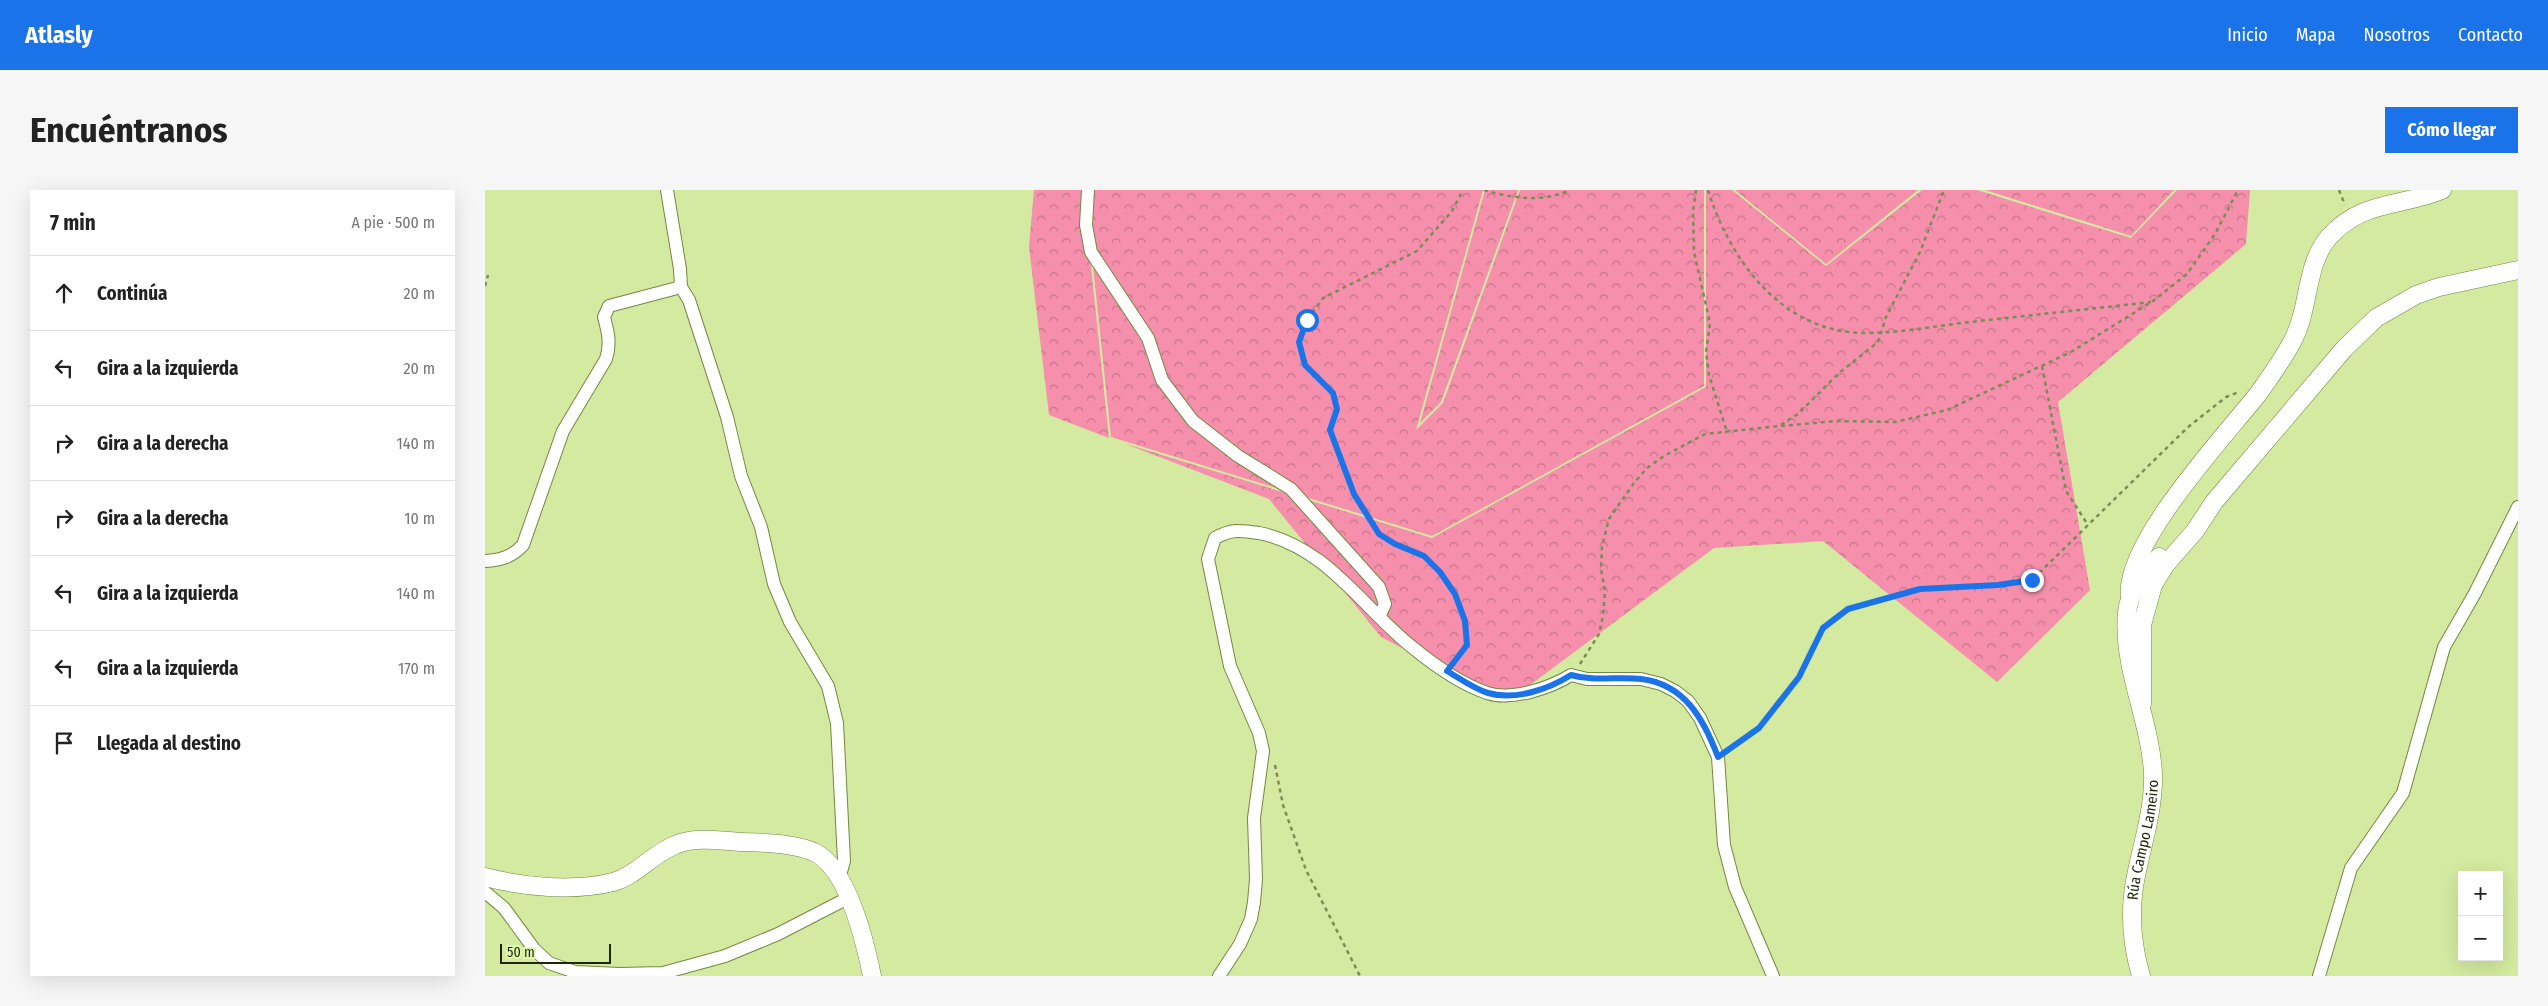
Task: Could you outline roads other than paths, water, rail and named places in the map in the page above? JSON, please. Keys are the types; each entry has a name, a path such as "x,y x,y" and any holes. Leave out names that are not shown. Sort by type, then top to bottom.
{"street":[{"path":"667,190 681,287 689,300 727,417 741,476 761,527 774,584 791,622 828,686 837,723 844,861 839,879"},
{"path":"1088,190 1086,225 1091,252 1148,338 1162,380 1193,420 1238,456 1291,489 1319,517 1379,587 1385,604 1380,615"},
{"path":"2142,704 2141,647 2149,569 2160,527 2175,499 2259,392 2294,340 2314,268 2328,238 2347,219 2377,206 2442,190"},
{"path":"2142,704 2127,641 2130,598 2149,569 2215,502 2344,349 2376,318 2401,302 2439,287 2518,270"},
{"path":"485,561 501,560 514,554 523,545 563,431 606,359 609,342 604,317 609,306 681,287"},
{"path":"2149,569 2166,564 2195,531 2215,502"},
{"path":"2319,976 2351,868 2403,792 2444,647 2475,594 2518,507"},
{"path":"1219,976 1240,944 1254,902 1256,878 1254,818 1263,751 1259,732 1230,666 1208,559 1215,538 1229,530 1248,531 1283,539 1303,550 1380,615 1411,647 1447,671 1489,693 1509,694 1553,686 1571,675 1587,679 1641,679 1675,690 1688,701 1700,718 1718,757 1724,845 1735,887 1773,976"},
{"name":"Rúa Campo Lameiro","path":"2141,976 2134,946 2132,911 2137,872 2149,820 2153,791 2151,751 2142,704"},
{"path":"485,877 531,885 604,884 627,876 675,845 702,840 806,849 824,859 839,879 865,943 872,976"},
{"path":"485,892 504,908 534,949 549,962 575,972 620,974 663,973 725,956 778,934 848,898"}]}
